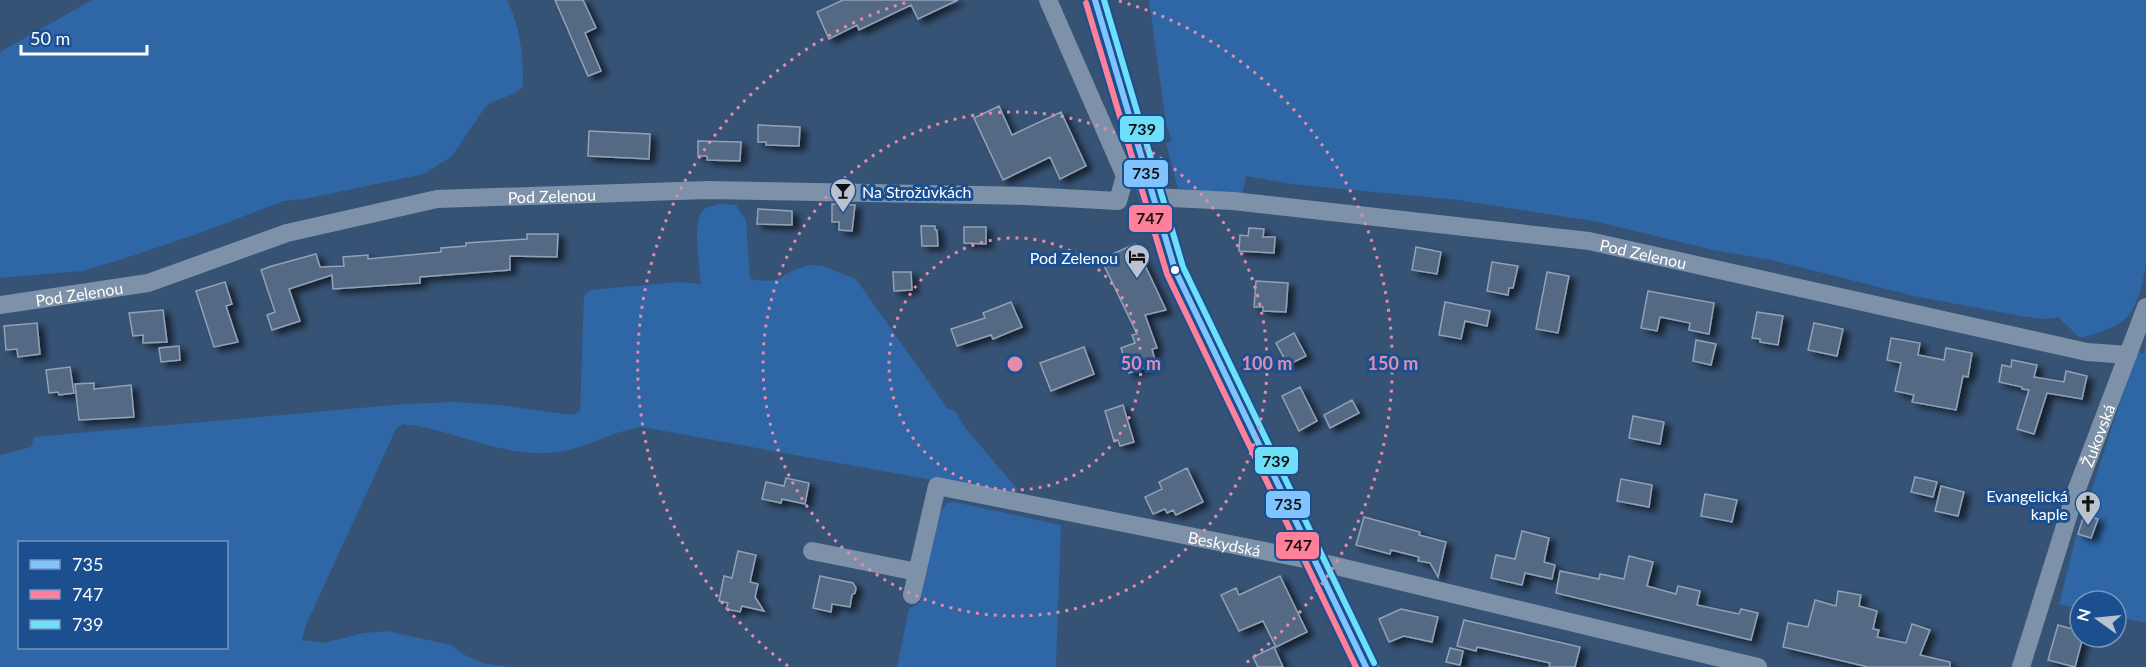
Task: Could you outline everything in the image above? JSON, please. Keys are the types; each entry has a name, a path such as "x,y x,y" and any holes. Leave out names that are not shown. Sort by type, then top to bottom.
{"main road":[{"path":"1095,0 1175,270 1366,667"}],"street":[{"name":"Pod Zelenou","path":"0,305 148,283 287,233 437,200 708,190 1026,196 1118,201 1125,176 1048,0"},
{"name":"Pod Zelenou","path":"1152,197 1233,201 1588,241 2087,352 2128,355"},
{"name":"Žukovská","path":"2021,667 2075,494 2146,307"},
{"name":"Beskydská","path":"912,595 937,486 1315,561 1758,667"},
{"path":"812,551 917,572"}],"shaded area":[{"path":"92,0 507,0 520,42 523,86 515,93 486,106 452,156 424,174 305,199 283,201 203,232 83,271 0,278 0,52"},
{"path":"1149,0 2146,0 2146,262 2144,276 2135,305 2128,316 2106,330 2080,338 2058,317 2045,319 2021,316 1914,296 1771,260 1713,250 1598,222 1458,200 1291,184 1246,176 1242,194 1178,189 1166,143 1172,141 1166,124"},
{"path":"719,204 736,205 746,220 750,279 776,280 809,265 823,266 856,279 947,408 956,412 964,426 1017,489 1014,495 642,427 560,452 529,453 403,424 396,429 306,625 302,640 323,643 364,633 387,631 451,645 465,655 483,663 508,667 0,667 0,455 31,447 34,437 404,404 454,402 499,405 573,415 580,411 584,296 590,290 678,282 701,284 697,232 701,213 706,208"},
{"path":"2146,341 2146,623 2128,619 2128,589 2068,589 2068,606 2059,604 2075,540 2137,351 2144,354"},
{"path":"954,502 1061,525 1056,667 897,667 909,609 920,602 939,513 947,503"}],"building":[{"path":"555,0 583,0 596,28 585,33 601,71 588,76"},
{"path":"843,0 958,0 918,19 911,5 859,30 857,25 829,39 817,12"},
{"path":"999,106 1012,135 1061,112 1086,166 1060,179 1050,157 1003,180 974,118"},
{"path":"758,125 800,127 799,146 766,145 766,142 758,142"},
{"path":"589,131 650,134 649,159 588,156"},
{"path":"698,141 741,142 740,161 707,160 707,156 698,156"},
{"path":"832,204 855,205 852,231 839,230 839,222 832,222"},
{"path":"758,209 792,211 792,225 757,224"},
{"path":"921,226 935,226 938,246 922,246"},
{"path":"964,227 986,227 986,244 964,243"},
{"path":"1249,228 1264,229 1263,237 1275,237 1274,253 1239,251 1240,235 1248,236"},
{"path":"527,234 558,234 557,257 510,256 510,270 420,277 420,283 333,289 332,275 289,289 300,321 272,330 267,315 275,312 261,270 316,254 320,267 344,266 343,257 368,255 368,259 441,252 441,248 466,246 466,243 527,239"},
{"path":"1135,244 1166,310 1145,315 1157,348 1152,349 1156,364 1129,373 1121,348 1135,343 1132,335 1137,334 1101,259"},
{"path":"1416,247 1441,252 1437,274 1412,270"},
{"path":"1492,262 1518,266 1513,288 1509,288 1508,295 1487,291"},
{"path":"893,272 911,272 912,290 894,291"},
{"path":"1547,272 1569,276 1558,333 1536,329"},
{"path":"1256,281 1288,283 1286,312 1263,311 1263,307 1254,307"},
{"path":"225,282 232,304 226,306 238,342 214,347 196,291"},
{"path":"1648,291 1714,303 1709,334 1689,330 1690,323 1660,317 1657,331 1641,328"},
{"path":"1011,302 1022,327 993,339 991,335 957,346 951,329 985,318 983,313"},
{"path":"1445,302 1490,311 1487,326 1465,321 1461,339 1439,335"},
{"path":"163,310 167,342 143,343 143,335 133,336 129,313"},
{"path":"1757,312 1783,316 1778,345 1752,338"},
{"path":"37,323 40,354 18,357 17,349 6,350 4,326"},
{"path":"1814,323 1843,329 1837,356 1808,350"},
{"path":"1294,333 1306,356 1288,365 1276,343"},
{"path":"1891,338 1920,343 1918,355 1944,360 1946,348 1972,353 1968,377 1963,376 1956,410 1912,402 1914,395 1895,391 1901,363 1887,360"},
{"path":"1696,340 1716,344 1711,365 1693,361"},
{"path":"179,346 180,360 161,362 159,348"},
{"path":"1084,347 1094,374 1051,391 1040,363"},
{"path":"2012,360 2037,365 2034,377 2064,382 2066,371 2087,376 2082,399 2047,393 2034,434 2017,429 2029,390 1999,382 2002,365 2011,367"},
{"path":"70,367 74,393 59,395 58,392 49,393 46,370"},
{"path":"94,383 94,389 131,385 134,417 79,420 75,384"},
{"path":"1300,387 1317,421 1299,431 1282,396"},
{"path":"1352,400 1359,413 1330,428 1324,415"},
{"path":"1123,405 1134,442 1120,446 1118,440 1114,441 1105,411"},
{"path":"1633,416 1664,422 1660,444 1629,438"},
{"path":"1187,468 1203,502 1176,515 1173,510 1167,513 1165,509 1153,514 1145,497 1162,489 1159,482"},
{"path":"1915,477 1937,482 1933,497 1911,492"},
{"path":"786,478 809,483 805,504 782,499 781,503 762,499 766,482 784,486"},
{"path":"1621,479 1652,485 1649,507 1617,501"},
{"path":"1941,486 1964,492 1958,516 1935,511"},
{"path":"1705,494 1737,500 1732,522 1701,516"},
{"name":"Evangelická kaple","path":"2084,515 2098,519 2091,538 2078,534"},
{"path":"1364,517 1420,532 1419,535 1446,542 1438,577 1430,563 1418,561 1419,557 1391,550 1390,554 1356,545"},
{"path":"1522,531 1549,538 1544,562 1555,565 1552,579 1525,573 1522,585 1491,578 1496,555 1515,559"},
{"path":"738,551 756,555 750,582 758,584 755,597 764,611 742,606 740,612 726,609 728,603 719,601 724,576 732,578"},
{"path":"1629,556 1653,562 1647,586 1676,594 1678,586 1700,591 1697,605 1739,614 1741,609 1758,613 1751,640 1556,593 1560,571 1599,579 1600,574 1624,579"},
{"path":"820,576 853,583 856,588 850,607 832,604 831,612 813,608"},
{"path":"1280,576 1307,632 1276,647 1263,621 1239,631 1221,595 1236,588 1239,595"},
{"path":"1838,591 1861,595 1859,606 1877,611 1873,629 1879,630 1877,637 1906,643 1912,624 1930,630 1920,655 1950,662 1950,667 1868,667 1783,647 1788,623 1808,627 1815,600 1836,606"},
{"path":"1401,609 1438,617 1432,642 1404,636 1389,642 1379,619"},
{"path":"1464,620 1580,647 1575,667 1549,667 1550,663 1477,647 1476,651 1457,646"},
{"path":"2058,625 2068,628 2068,649 2080,649 2075,667 2048,660"},
{"path":"1274,647 1283,667 1258,667 1253,657"},
{"path":"1450,648 1463,651 1460,665 1446,662"}],"transit line":[{"name":"735","path":"1095,0 1175,270 1366,667"},
{"name":"739","path":"1104,0 1183,267 1374,663"},
{"name":"747","path":"1086,3 1167,274 1356,667"}],"place":[{"name":"Na Strožůvkách","path":"843,214"},
{"name":"Pod Zelenou","path":"1137,280"},
{"name":"Evangelická kaple","path":"2088,527"}]}
